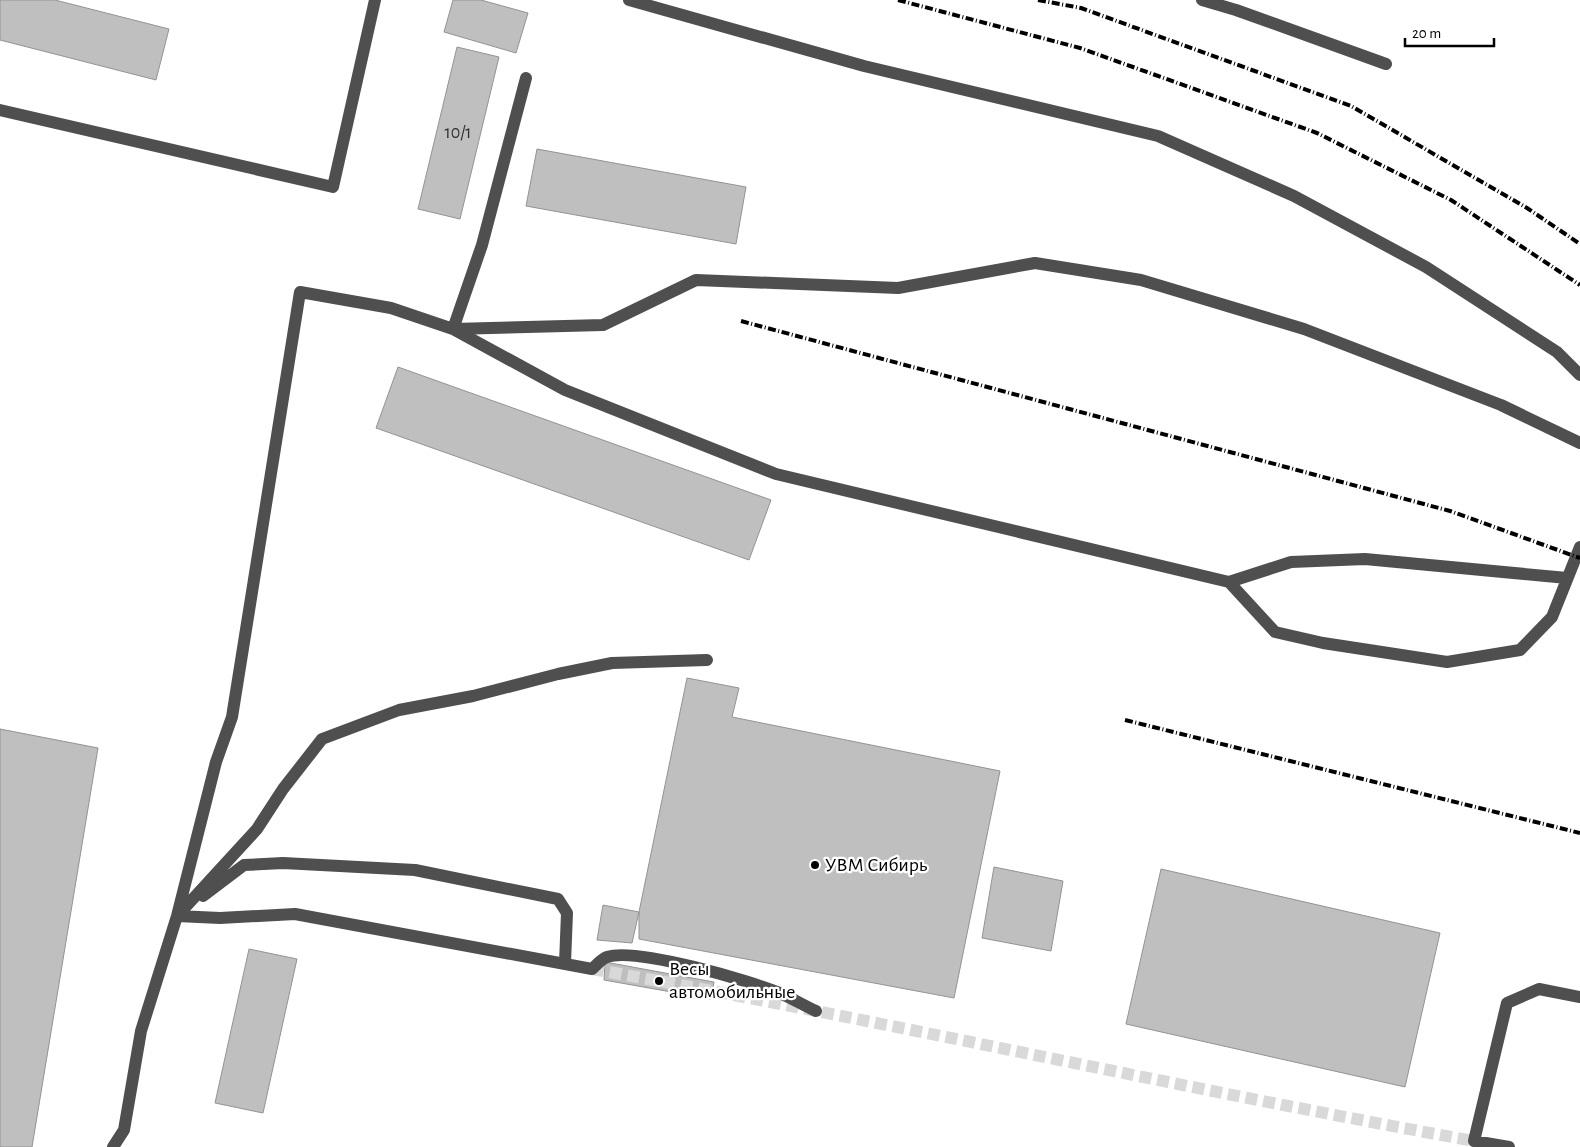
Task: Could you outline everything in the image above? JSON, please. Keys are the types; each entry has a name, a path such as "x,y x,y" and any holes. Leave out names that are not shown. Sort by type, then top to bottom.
{"street":[{"path":"0,110 333,187 375,0"},
{"path":"629,0 864,66 1158,136 1294,196 1426,267 1557,352 1580,375"},
{"path":"1202,0 1236,10 1386,64"},
{"path":"453,329 482,244 526,78"},
{"path":"453,329 603,325 696,280 898,288 1036,262 1141,280 1304,329 1501,405 1580,443"},
{"path":"113,1147 124,1130 142,1031 177,916 216,762 232,717 300,292 391,308 453,329 565,390 776,474 1229,582 1291,562 1365,559 1568,578"},
{"path":"1229,582 1275,632 1323,643 1447,662 1520,650 1552,617 1580,547"},
{"path":"177,916 257,829 282,789 322,739 399,710 473,696 558,674 612,663 707,660"},
{"path":"177,916 244,865 283,863 415,870 558,899 567,913 565,963"},
{"path":"177,916 220,918 295,914 592,969 605,957 620,954 680,963 780,994 816,1011"},
{"path":"1509,1147 1474,1141 1506,1003 1539,989 1580,997"}],"building":[{"path":"0,0 55,0 169,29 156,80 0,40"},
{"path":"453,0 481,0 528,13 516,53 444,32"},
{"path":"457,47 499,57 460,219 418,209"},
{"path":"537,149 746,187 736,244 526,206"},
{"path":"398,367 771,500 749,560 376,428"},
{"name":"УВМ Сибирь","path":"687,678 739,688 732,717 1000,771 954,998 639,939 639,912"},
{"path":"0,729 98,748 32,1147 0,1147"},
{"path":"994,867 1063,881 1051,951 982,938"},
{"path":"1161,869 1440,933 1405,1087 1126,1024"},
{"path":"603,905 639,912 632,943 597,940"},
{"path":"249,949 297,959 263,1113 215,1103"},
{"name":"Весы автомобильные","path":"605,962 714,982 711,999 604,980"}],"tunnel":[{"path":"592,969 813,1010 1364,1121 1474,1141"}],"railway":[{"path":"898,0 1080,48 1317,133 1451,200 1580,285"},
{"path":"1038,0 1081,8 1351,106 1527,208 1580,244"},
{"path":"741,321 1450,511 1580,558"},
{"path":"1125,720 1580,833"}],"place":[{"name":"УВМ Сибирь","path":"815,865"},
{"name":"Весы автомобильные","path":"659,981"}]}
